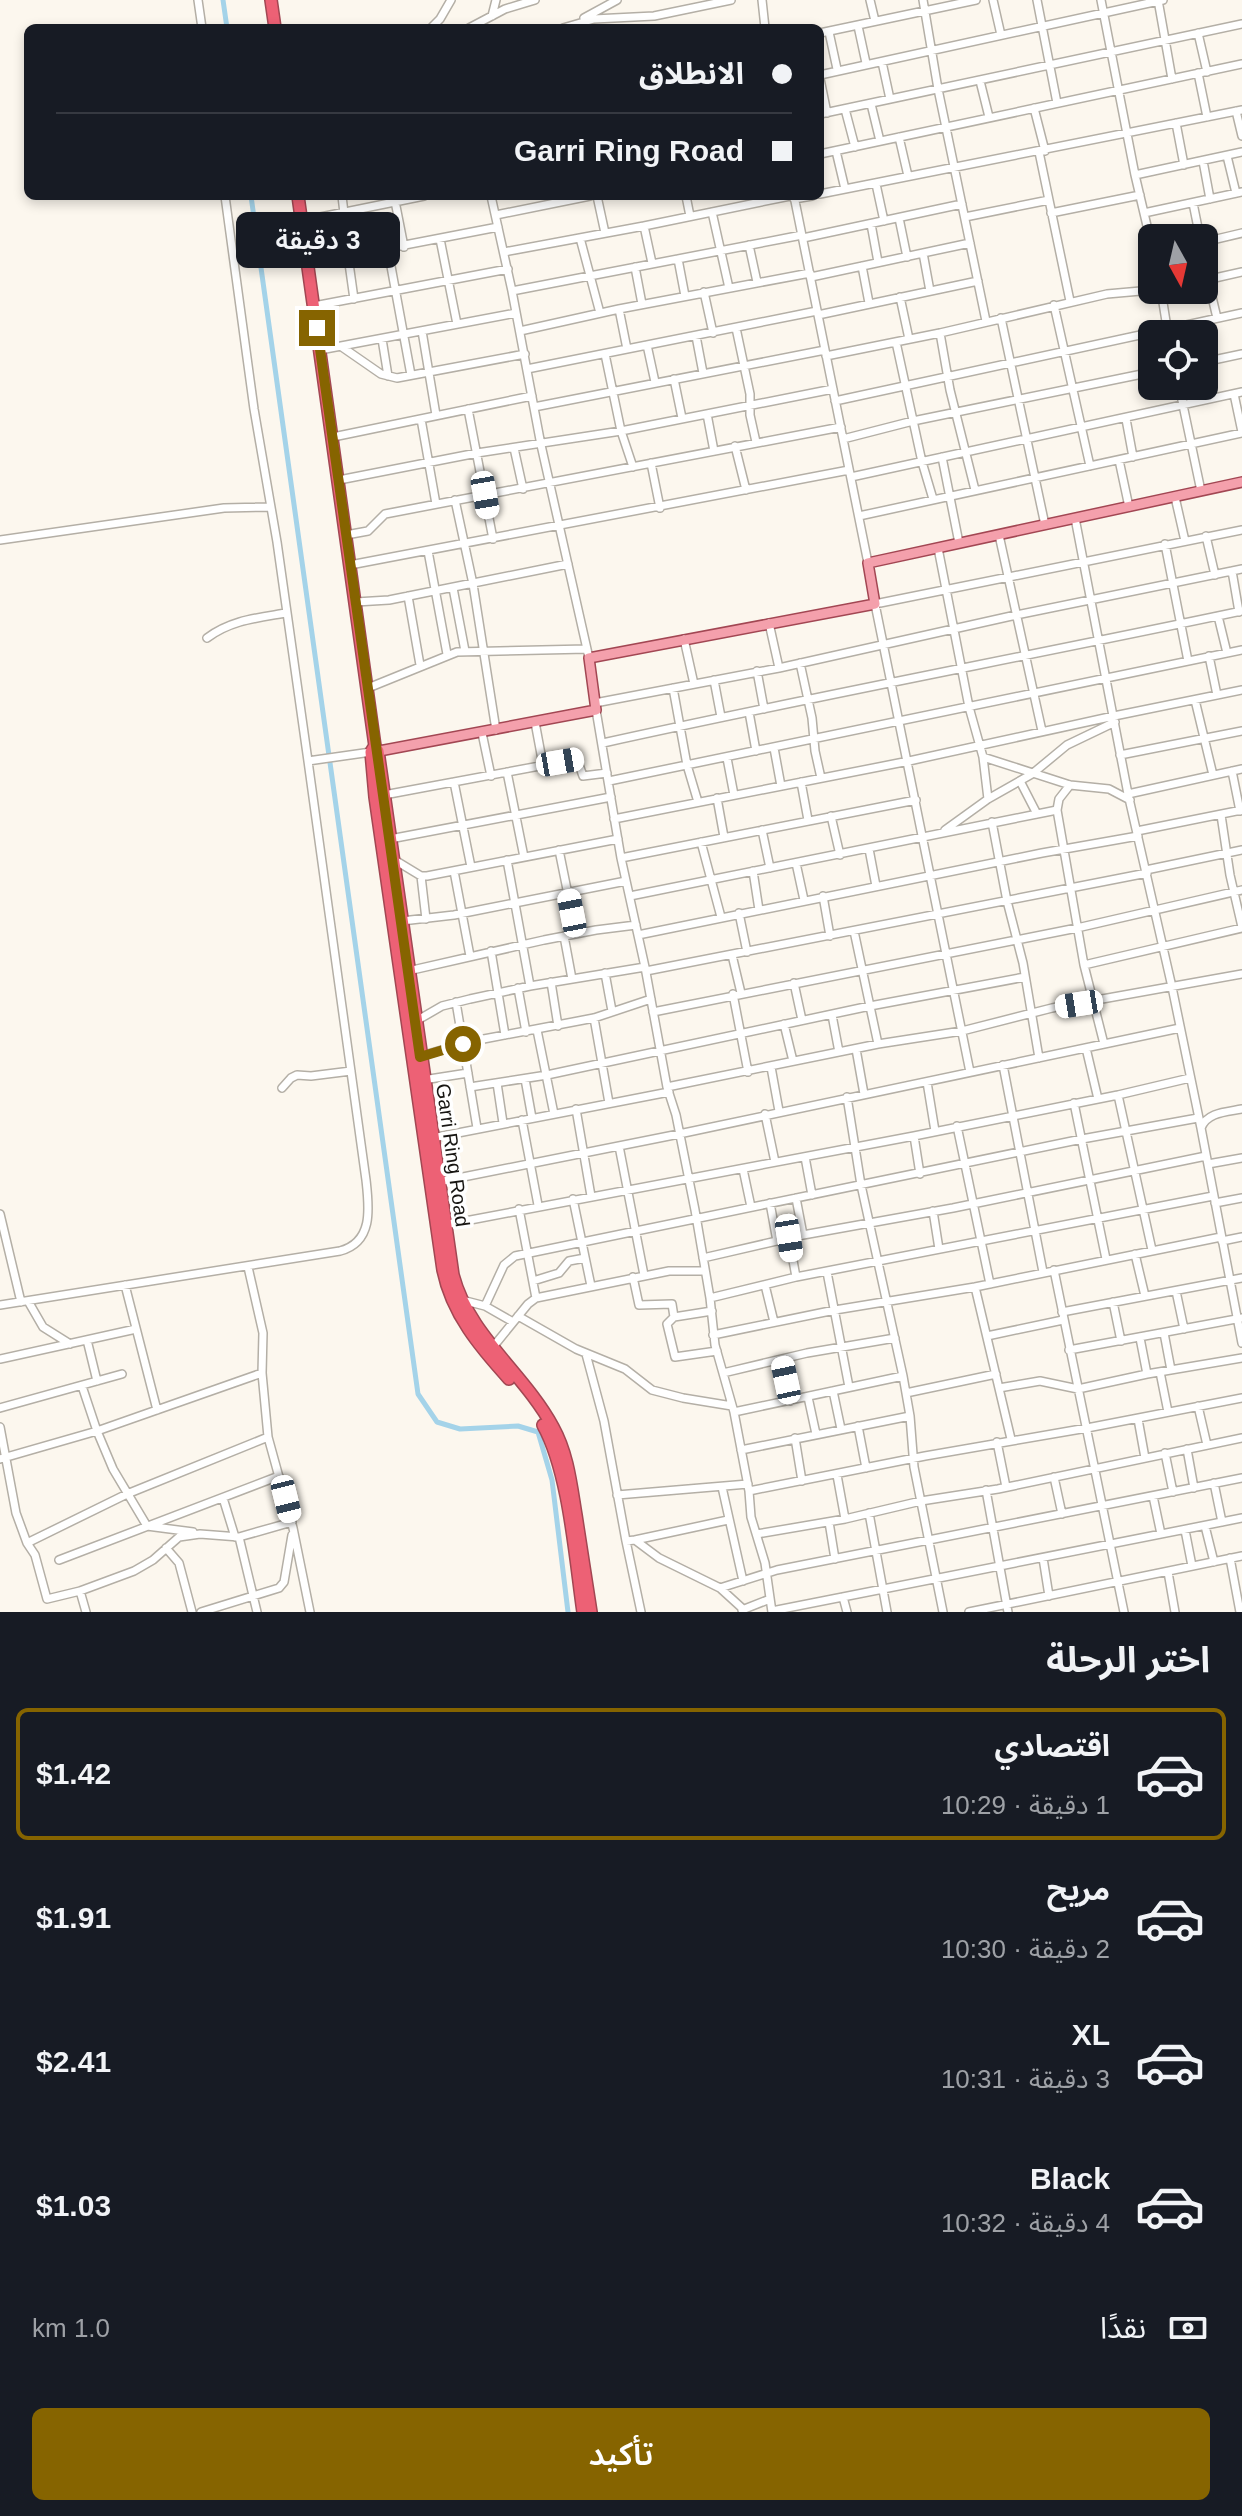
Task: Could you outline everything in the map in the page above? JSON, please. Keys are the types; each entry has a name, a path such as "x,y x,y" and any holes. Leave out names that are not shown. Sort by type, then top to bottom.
{"highway":[{"path":"271,0 274,24"},
{"name":"Garri Ring Road","path":"298,200 368,688 418,1105 445,1281 468,1329 531,1406 555,1451 583,1612"},
{"name":"Garri Ring Road","path":"375,750 453,1275 476,1326 541,1407 562,1448 591,1612"}],"main road":[{"path":"375,750 482,733 596,706 588,653 875,604 868,563 1242,482"}],"street":[{"path":"198,0 201,24"},
{"path":"435,24 451,0"},
{"path":"492,16 496,0"},
{"path":"482,24 505,9 535,0"},
{"path":"577,23 617,0"},
{"path":"577,23 594,19 654,16 731,0"},
{"path":"762,0 765,24"},
{"path":"870,0 875,21"},
{"path":"923,0 938,89 986,321"},
{"path":"837,69 824,32 976,0"},
{"path":"993,0 1001,35"},
{"path":"1037,0 1057,103"},
{"path":"1101,0 1147,224"},
{"path":"824,75 837,69 882,62 1160,0 1172,79"},
{"path":"654,16 655,24"},
{"path":"824,114 1242,24"},
{"path":"858,26 866,63"},
{"path":"1198,33 1207,117"},
{"path":"882,62 890,99"},
{"path":"824,153 1242,64"},
{"path":"980,81 989,117"},
{"path":"871,104 880,141"},
{"path":"1034,108 1051,213 1070,301"},
{"path":"845,109 855,147"},
{"path":"824,193 1239,110 1242,136"},
{"path":"1176,123 1184,165"},
{"path":"899,137 908,176"},
{"path":"836,151 845,189"},
{"path":"1135,175 1242,152"},
{"path":"1144,213 1239,193 1227,156"},
{"path":"1203,161 1210,199"},
{"path":"876,184 884,221"},
{"path":"1051,213 1140,195"},
{"path":"0,1305 345,1250 364,1231 369,1211 308,761 226,200"},
{"path":"342,200 344,213"},
{"path":"301,221 392,200"},
{"path":"395,200 404,247"},
{"path":"368,688 447,654 465,651 588,653 541,445 492,200"},
{"path":"496,215 565,200"},
{"path":"598,200 605,233"},
{"path":"687,200 690,216"},
{"path":"504,252 777,200"},
{"path":"794,200 868,563"},
{"path":"965,217 1049,200"},
{"path":"1193,203 1198,224"},
{"path":"512,291 962,204"},
{"path":"361,209 370,253"},
{"path":"712,212 729,288"},
{"path":"899,218 907,257"},
{"path":"871,224 878,262"},
{"path":"644,226 652,263"},
{"path":"304,244 338,256 348,256 498,227"},
{"path":"1218,237 1242,233"},
{"path":"580,238 600,313"},
{"path":"440,239 457,324"},
{"path":"520,331 642,304 862,266 970,243"},
{"path":"749,245 757,282"},
{"path":"388,250 411,375"},
{"path":"923,253 930,291"},
{"path":"348,256 354,299"},
{"path":"678,259 685,296"},
{"path":"862,266 869,303"},
{"path":"635,267 642,304"},
{"path":"314,306 508,269"},
{"path":"1218,277 1242,272"},
{"path":"527,369 978,281"},
{"path":"534,407 744,365 896,342 1070,301 1138,291"},
{"path":"704,292 713,333"},
{"path":"900,297 909,339"},
{"path":"1213,304 1217,318"},
{"path":"1054,305 1090,466"},
{"path":"619,309 627,349"},
{"path":"320,350 516,313"},
{"path":"1209,320 1242,313"},
{"path":"1001,318 1045,525"},
{"path":"736,328 756,442"},
{"path":"422,331 436,415"},
{"path":"940,333 975,490"},
{"path":"696,336 703,373"},
{"path":"835,401 1138,337"},
{"path":"382,339 388,376"},
{"path":"896,342 933,499"},
{"path":"647,345 655,382"},
{"path":"342,347 388,376 397,378 525,354"},
{"path":"605,354 621,431 633,467"},
{"path":"1218,359 1242,354"},
{"path":"843,439 913,421 1138,375"},
{"path":"674,379 682,418"},
{"path":"339,480 477,453 621,431 833,389"},
{"path":"350,565 746,490 922,462 1238,393 1242,432 859,516"},
{"path":"333,437 532,396"},
{"path":"1182,400 1201,491"},
{"path":"468,409 493,539"},
{"path":"707,414 714,451"},
{"path":"421,419 436,504"},
{"path":"1126,419 1133,457"},
{"path":"346,535 368,531 385,514 841,427"},
{"path":"735,446 746,490"},
{"path":"514,448 523,489"},
{"path":"942,457 959,543"},
{"path":"1119,460 1129,507"},
{"path":"651,463 660,508"},
{"path":"1175,497 1185,541"},
{"path":"455,500 473,584 496,730"},
{"path":"0,540 224,508 271,507"},
{"path":"1075,518 1120,755 1172,987 1229,1280 1240,1319 1242,1343"},
{"path":"970,1072 875,604 1242,530"},
{"path":"999,535 1042,731"},
{"path":"1206,536 1215,575"},
{"path":"1165,544 1188,661"},
{"path":"938,548 969,707 983,757 988,799"},
{"path":"428,551 447,654"},
{"path":"356,602 453,588 568,564"},
{"path":"1242,569 596,706 621,858 696,1218 712,1311 713,1335 733,1409 751,1517 767,1574 772,1612 1242,1518"},
{"path":"603,743 1240,611 1232,571"},
{"path":"453,588 465,651"},
{"path":"408,596 420,665"},
{"path":"207,638 233,623 286,613"},
{"path":"1218,616 1227,653"},
{"path":"769,623 779,668"},
{"path":"684,639 694,684"},
{"path":"384,795 577,759 583,776 608,777 687,765 1242,650"},
{"path":"1209,656 1217,695"},
{"path":"800,663 821,778"},
{"path":"757,671 764,709"},
{"path":"714,680 721,717"},
{"path":"673,688 687,765 698,802"},
{"path":"614,819 1114,719 1242,690"},
{"path":"1195,700 1213,775"},
{"path":"749,712 756,751"},
{"path":"943,831 988,799 1032,774 1067,745 1114,719"},
{"path":"535,722 543,765"},
{"path":"1120,755 1242,731"},
{"path":"482,733 491,776"},
{"path":"774,748 781,786"},
{"path":"308,761 375,750"},
{"path":"983,757 1070,785 1109,789 1129,797 1242,769"},
{"path":"727,758 734,795"},
{"path":"638,935 1241,811 1232,771"},
{"path":"507,772 524,857"},
{"path":"1020,781 1037,814"},
{"path":"454,782 471,867"},
{"path":"801,782 808,820"},
{"path":"1070,785 1059,799 1057,810 1084,965 1104,1044"},
{"path":"390,839 611,797"},
{"path":"717,798 724,837"},
{"path":"621,858 916,800"},
{"path":"630,896 1057,810"},
{"path":"1084,965 1242,927 1238,891 1226,853 1221,815"},
{"path":"831,816 840,855"},
{"path":"992,822 1039,1058"},
{"path":"762,830 770,868"},
{"path":"393,859 421,876 618,839"},
{"path":"701,842 721,917"},
{"path":"869,849 876,886"},
{"path":"559,850 576,934"},
{"path":"415,1021 439,1007 518,988 732,955 1072,889 1242,850"},
{"path":"507,860 530,986"},
{"path":"796,863 804,900"},
{"path":"454,871 470,956"},
{"path":"753,871 759,910"},
{"path":"421,876 426,919"},
{"path":"402,921 462,913 626,881"},
{"path":"653,1012 1077,928 1238,891"},
{"path":"823,896 830,936"},
{"path":"739,913 747,952"},
{"path":"408,971 564,936 636,925"},
{"path":"854,931 878,1044"},
{"path":"564,936 572,979"},
{"path":"491,951 505,1035"},
{"path":"732,955 748,1072"},
{"path":"605,973 612,1011"},
{"path":"432,1138 609,1103 793,1061 962,1031 1052,1008 1242,974"},
{"path":"470,1087 547,1075 870,1006 1025,977"},
{"path":"551,982 558,1026"},
{"path":"794,983 802,1020"},
{"path":"518,988 526,1032"},
{"path":"420,1057 463,1044 594,1018 651,999"},
{"path":"456,1002 477,1128"},
{"path":"832,1015 839,1052"},
{"path":"594,1018 609,1103"},
{"path":"784,1024 793,1061"},
{"path":"438,1182 1180,1028"},
{"path":"537,1030 554,1114"},
{"path":"1086,1048 1098,1099"},
{"path":"856,1049 864,1094"},
{"path":"1003,1065 1043,1272"},
{"path":"771,1067 779,1111"},
{"path":"282,1088 297,1075 351,1071"},
{"path":"423,1080 468,1073"},
{"path":"444,1225 914,1136 1190,1078"},
{"path":"525,1079 532,1118"},
{"path":"927,1082 935,1131"},
{"path":"497,1083 503,1123"},
{"path":"1118,1095 1152,1250"},
{"path":"847,1097 861,1185 903,1376 913,1458 943,1612"},
{"path":"1074,1103 1106,1259"},
{"path":"576,1109 591,1196"},
{"path":"1201,1128 1204,1120 1210,1117 1242,1109"},
{"path":"765,1114 775,1162"},
{"path":"485,1306 504,1265 515,1256 1198,1118"},
{"path":"522,1120 538,1205"},
{"path":"957,1126 990,1284"},
{"path":"914,1136 920,1174"},
{"path":"619,1146 644,1275"},
{"path":"805,1157 812,1195"},
{"path":"703,1258 803,1235 974,1204 1134,1170 1242,1158"},
{"path":"743,1169 751,1207"},
{"path":"796,1198 803,1235"},
{"path":"710,1298 796,1277 1142,1209 1242,1198"},
{"path":"573,1199 591,1286"},
{"path":"770,1203 777,1241"},
{"path":"519,1209 536,1298"},
{"path":"933,1211 939,1249"},
{"path":"0,1214 24,1301 43,1327 70,1344"},
{"path":"713,1335 835,1310 975,1287 1152,1250 1242,1237"},
{"path":"789,1238 796,1277"},
{"path":"1135,1254 1145,1296"},
{"path":"533,1281 559,1273 569,1261 585,1258"},
{"path":"248,1267 263,1333 262,1373 268,1437 293,1525 310,1612"},
{"path":"1054,1270 1124,1612"},
{"path":"492,1347 536,1298 669,1271 705,1271"},
{"path":"827,1272 849,1387"},
{"path":"633,1277 639,1305 672,1304 674,1317"},
{"path":"987,1336 1113,1302 1242,1278"},
{"path":"125,1285 157,1410"},
{"path":"765,1285 774,1322"},
{"path":"975,1287 1011,1439"},
{"path":"1176,1291 1184,1329"},
{"path":"462,1300 516,1319 586,1354 625,1369 656,1391 733,1409 790,1401 903,1376"},
{"path":"1113,1302 1121,1341"},
{"path":"712,1311 674,1317 667,1324 675,1357 717,1351"},
{"path":"1069,1350 1240,1319"},
{"path":"0,1359 136,1329"},
{"path":"1164,1333 1171,1370"},
{"path":"723,1373 895,1338"},
{"path":"1140,1338 1147,1374"},
{"path":"87,1340 97,1381"},
{"path":"586,1354 601,1406 617,1495 630,1541 641,1612"},
{"path":"999,1388 1040,1381 1078,1389 1242,1358"},
{"path":"781,1360 790,1401"},
{"path":"1160,1372 1168,1412"},
{"path":"3,1458 97,1431 262,1373"},
{"path":"0,1408 122,1374"},
{"path":"906,1393 996,1374"},
{"path":"82,1386 115,1473 147,1526"},
{"path":"833,1391 841,1429"},
{"path":"808,1397 816,1434"},
{"path":"617,1495 748,1488 802,1481 1011,1439 1138,1419 1242,1398"},
{"path":"1198,1406 1207,1445"},
{"path":"741,1450 910,1416"},
{"path":"1138,1419 1145,1458"},
{"path":"858,1426 866,1468"},
{"path":"0,1427 3,1458 17,1519 35,1555 47,1599 80,1591 134,1571 153,1560 179,1537 200,1534"},
{"path":"27,1543 127,1494 268,1437"},
{"path":"795,1438 802,1481"},
{"path":"757,1534 1242,1438"},
{"path":"997,1442 1006,1487"},
{"path":"1187,1449 1194,1488"},
{"path":"1165,1453 1173,1492"},
{"path":"837,1475 845,1519"},
{"path":"59,1560 279,1476"},
{"path":"1054,1477 1062,1514"},
{"path":"720,1588 835,1559 1242,1478"},
{"path":"1214,1483 1222,1522"},
{"path":"722,1487 743,1581"},
{"path":"0,1491 11,1488"},
{"path":"986,1490 1007,1608"},
{"path":"1153,1496 1161,1534"},
{"path":"223,1498 257,1612"},
{"path":"869,1513 887,1612"},
{"path":"630,1541 728,1520"},
{"path":"829,1522 835,1559"},
{"path":"147,1526 237,1537 293,1525"},
{"path":"201,1612 279,1588 284,1582 293,1525"},
{"path":"1205,1526 1214,1562"},
{"path":"1185,1530 1192,1566"},
{"path":"630,1541 720,1588 742,1610 770,1599"},
{"path":"166,1548 179,1563 192,1612"},
{"path":"969,1612 1007,1608 1049,1596 1242,1556"},
{"path":"1043,1558 1049,1596"},
{"path":"1230,1558 1240,1612"},
{"path":"1168,1572 1175,1612"},
{"path":"80,1591 86,1612"},
{"path":"843,1597 847,1612"}],"waterway":[{"path":"223,0 226,24"},
{"path":"252,200 418,1394 437,1422 460,1429 518,1426 538,1432 552,1480 568,1612"}],"route":[{"path":"317,328 420,1057 463,1044"}]}
